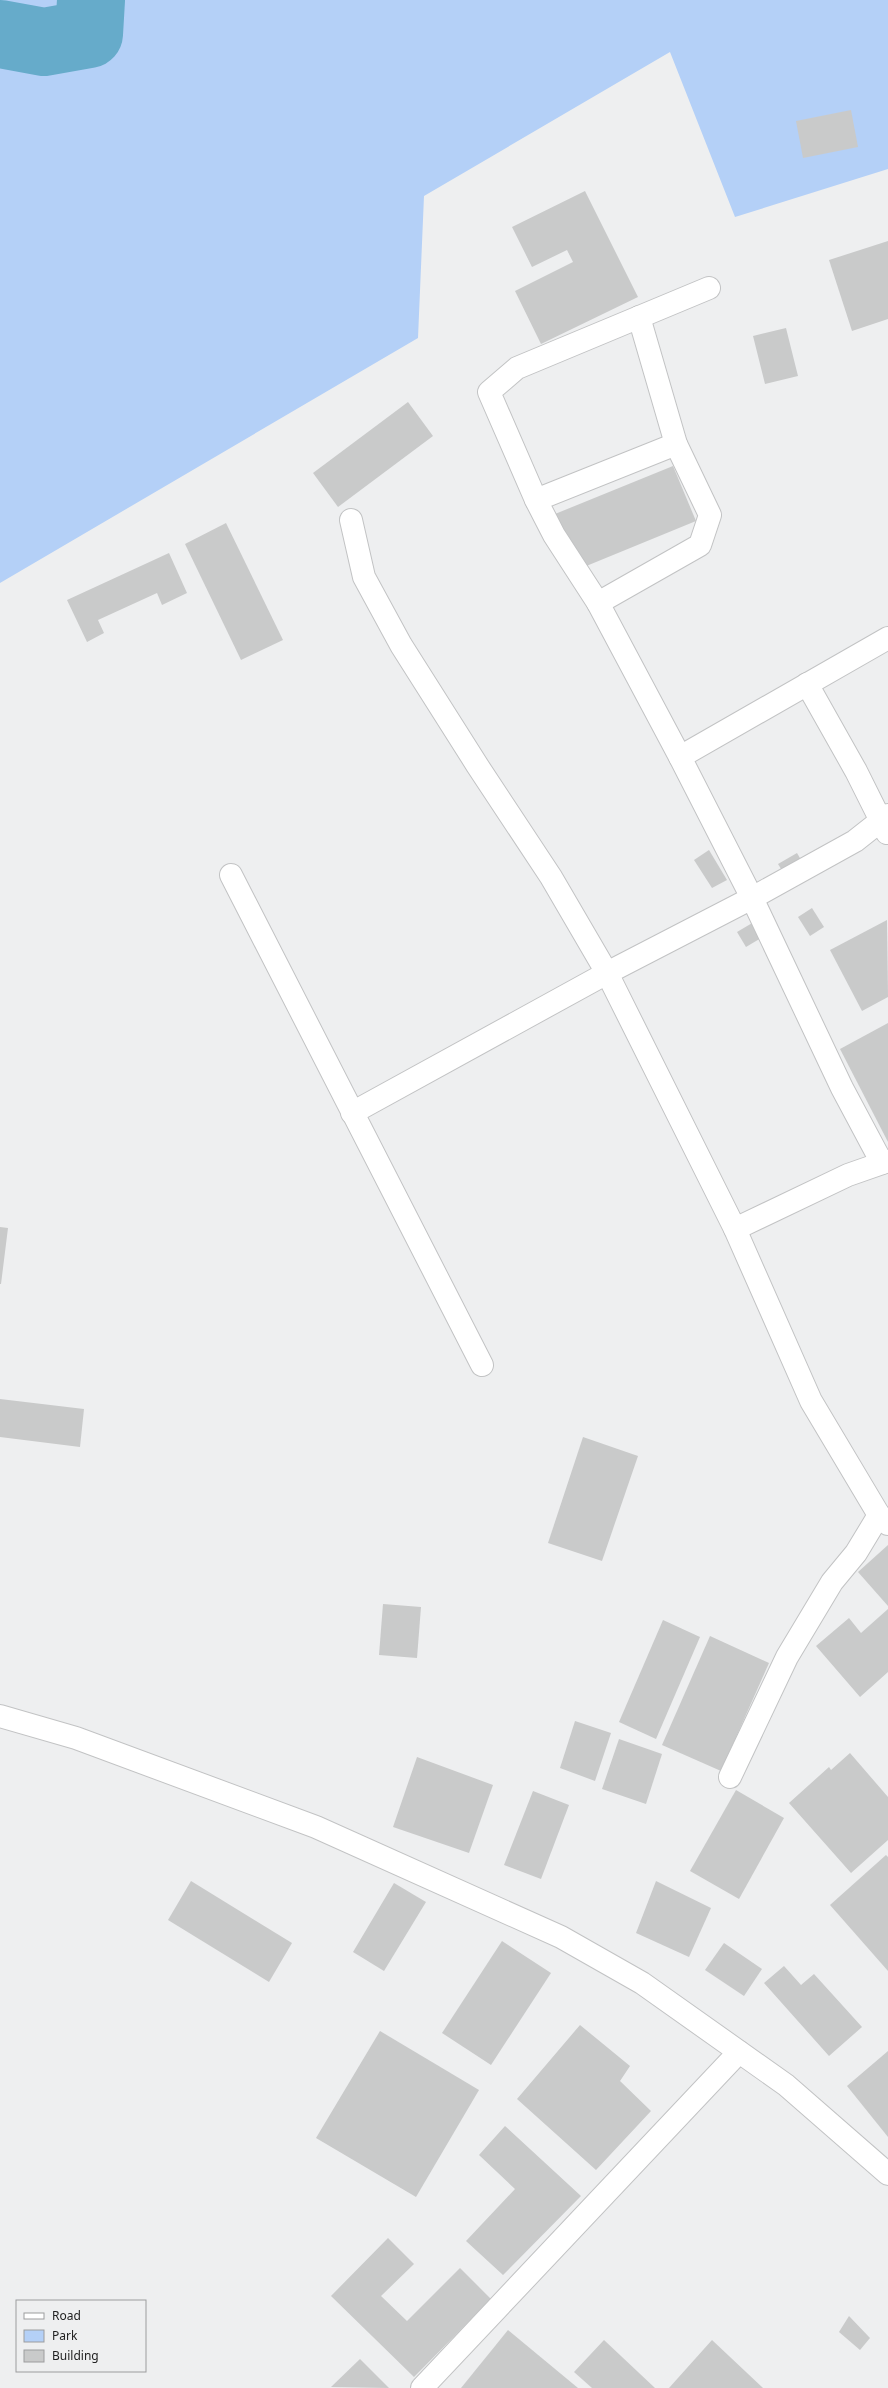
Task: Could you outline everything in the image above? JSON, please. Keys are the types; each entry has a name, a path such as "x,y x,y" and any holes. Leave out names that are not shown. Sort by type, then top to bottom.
{"street":[{"path":"708,288 517,368 489,392 536,500 554,535 598,602 680,757 752,898 835,1074 885,1162 848,1175 735,1229"},
{"path":"598,602 700,545 710,515 676,444 639,317"},
{"path":"536,500 676,444"},
{"path":"351,520 364,577 402,645 477,765 551,877 607,973 735,1229 811,1401 884,1520 832,1582 787,1657 730,1777"},
{"path":"680,757 888,638"},
{"path":"352,1113 607,973 752,898 886,823 807,684"},
{"path":"231,875 482,1365"},
{"path":"0,1716 76,1738 316,1827 540,1928 642,1983 786,2085 888,2174"},
{"path":"422,2388 739,2052"}],"green space":[{"path":"0,0 888,0 888,169 735,217 670,52 424,196 418,338 0,583"}],"building":[{"path":"851,110 858,147 803,158 796,121"},
{"path":"585,191 638,297 541,344 515,291 573,262 567,250 532,267 512,227"},
{"path":"888,241 888,319 852,331 829,260"},
{"path":"786,328 798,376 765,384 753,336"},
{"path":"408,402 433,436 338,507 313,473"},
{"path":"673,466 696,521 579,569 555,514"},
{"path":"226,523 283,640 241,660 185,544"},
{"path":"169,553 187,593 162,605 157,593 98,620 104,633 87,642 67,600"},
{"path":"709,850 727,880 712,888 694,860"},
{"path":"797,853 804,865 786,877 778,864"},
{"path":"812,908 824,927 810,936 798,917"},
{"path":"759,919 768,934 746,947 737,932"},
{"path":"887,920 888,997 862,1011 830,950"},
{"path":"888,1023 888,1142 840,1049"},
{"path":"0,1227 8,1228 1,1284 0,1284"},
{"path":"0,1399 84,1409 80,1447 0,1437"},
{"path":"583,1437 638,1456 602,1561 548,1543"},
{"path":"888,1545 888,1606 858,1572"},
{"path":"383,1604 421,1607 417,1658 379,1655"},
{"path":"888,1609 888,1672 860,1697 816,1646 849,1618 861,1633"},
{"path":"663,1620 700,1637 656,1739 619,1722"},
{"path":"710,1636 769,1663 721,1771 662,1745"},
{"path":"575,1721 611,1733 595,1781 560,1768"},
{"path":"619,1739 662,1754 646,1804 602,1789"},
{"path":"850,1753 888,1797 888,1840 851,1873 789,1803 829,1767 831,1770"},
{"path":"417,1757 493,1785 469,1853 393,1827"},
{"path":"736,1790 784,1818 739,1899 690,1871"},
{"path":"533,1791 569,1805 541,1879 504,1865"},
{"path":"886,1855 888,1857 888,1971 830,1905"},
{"path":"191,1881 292,1943 269,1982 168,1920"},
{"path":"656,1881 711,1908 689,1957 636,1933"},
{"path":"394,1883 426,1902 384,1971 353,1952"},
{"path":"502,1941 551,1973 491,2065 442,2033"},
{"path":"724,1943 762,1969 744,1996 705,1970"},
{"path":"784,1966 801,1985 814,1974 862,2027 829,2056 764,1983"},
{"path":"580,2025 630,2066 620,2081 651,2111 596,2170 517,2099"},
{"path":"380,2031 479,2090 416,2197 316,2138"},
{"path":"888,2051 888,2137 847,2086"},
{"path":"505,2126 581,2196 503,2275 466,2241 515,2189 479,2155"},
{"path":"388,2238 414,2264 381,2296 407,2321 460,2268 491,2299 414,2377 331,2296"},
{"path":"849,2316 870,2338 860,2350 839,2332"},
{"path":"508,2330 578,2388 461,2388"},
{"path":"604,2340 655,2388 592,2388 574,2372"},
{"path":"712,2340 763,2388 669,2388"},
{"path":"360,2359 389,2388 331,2387"}],"waterway":[{"path":"0,34 44,42 89,34 91,0"}]}
